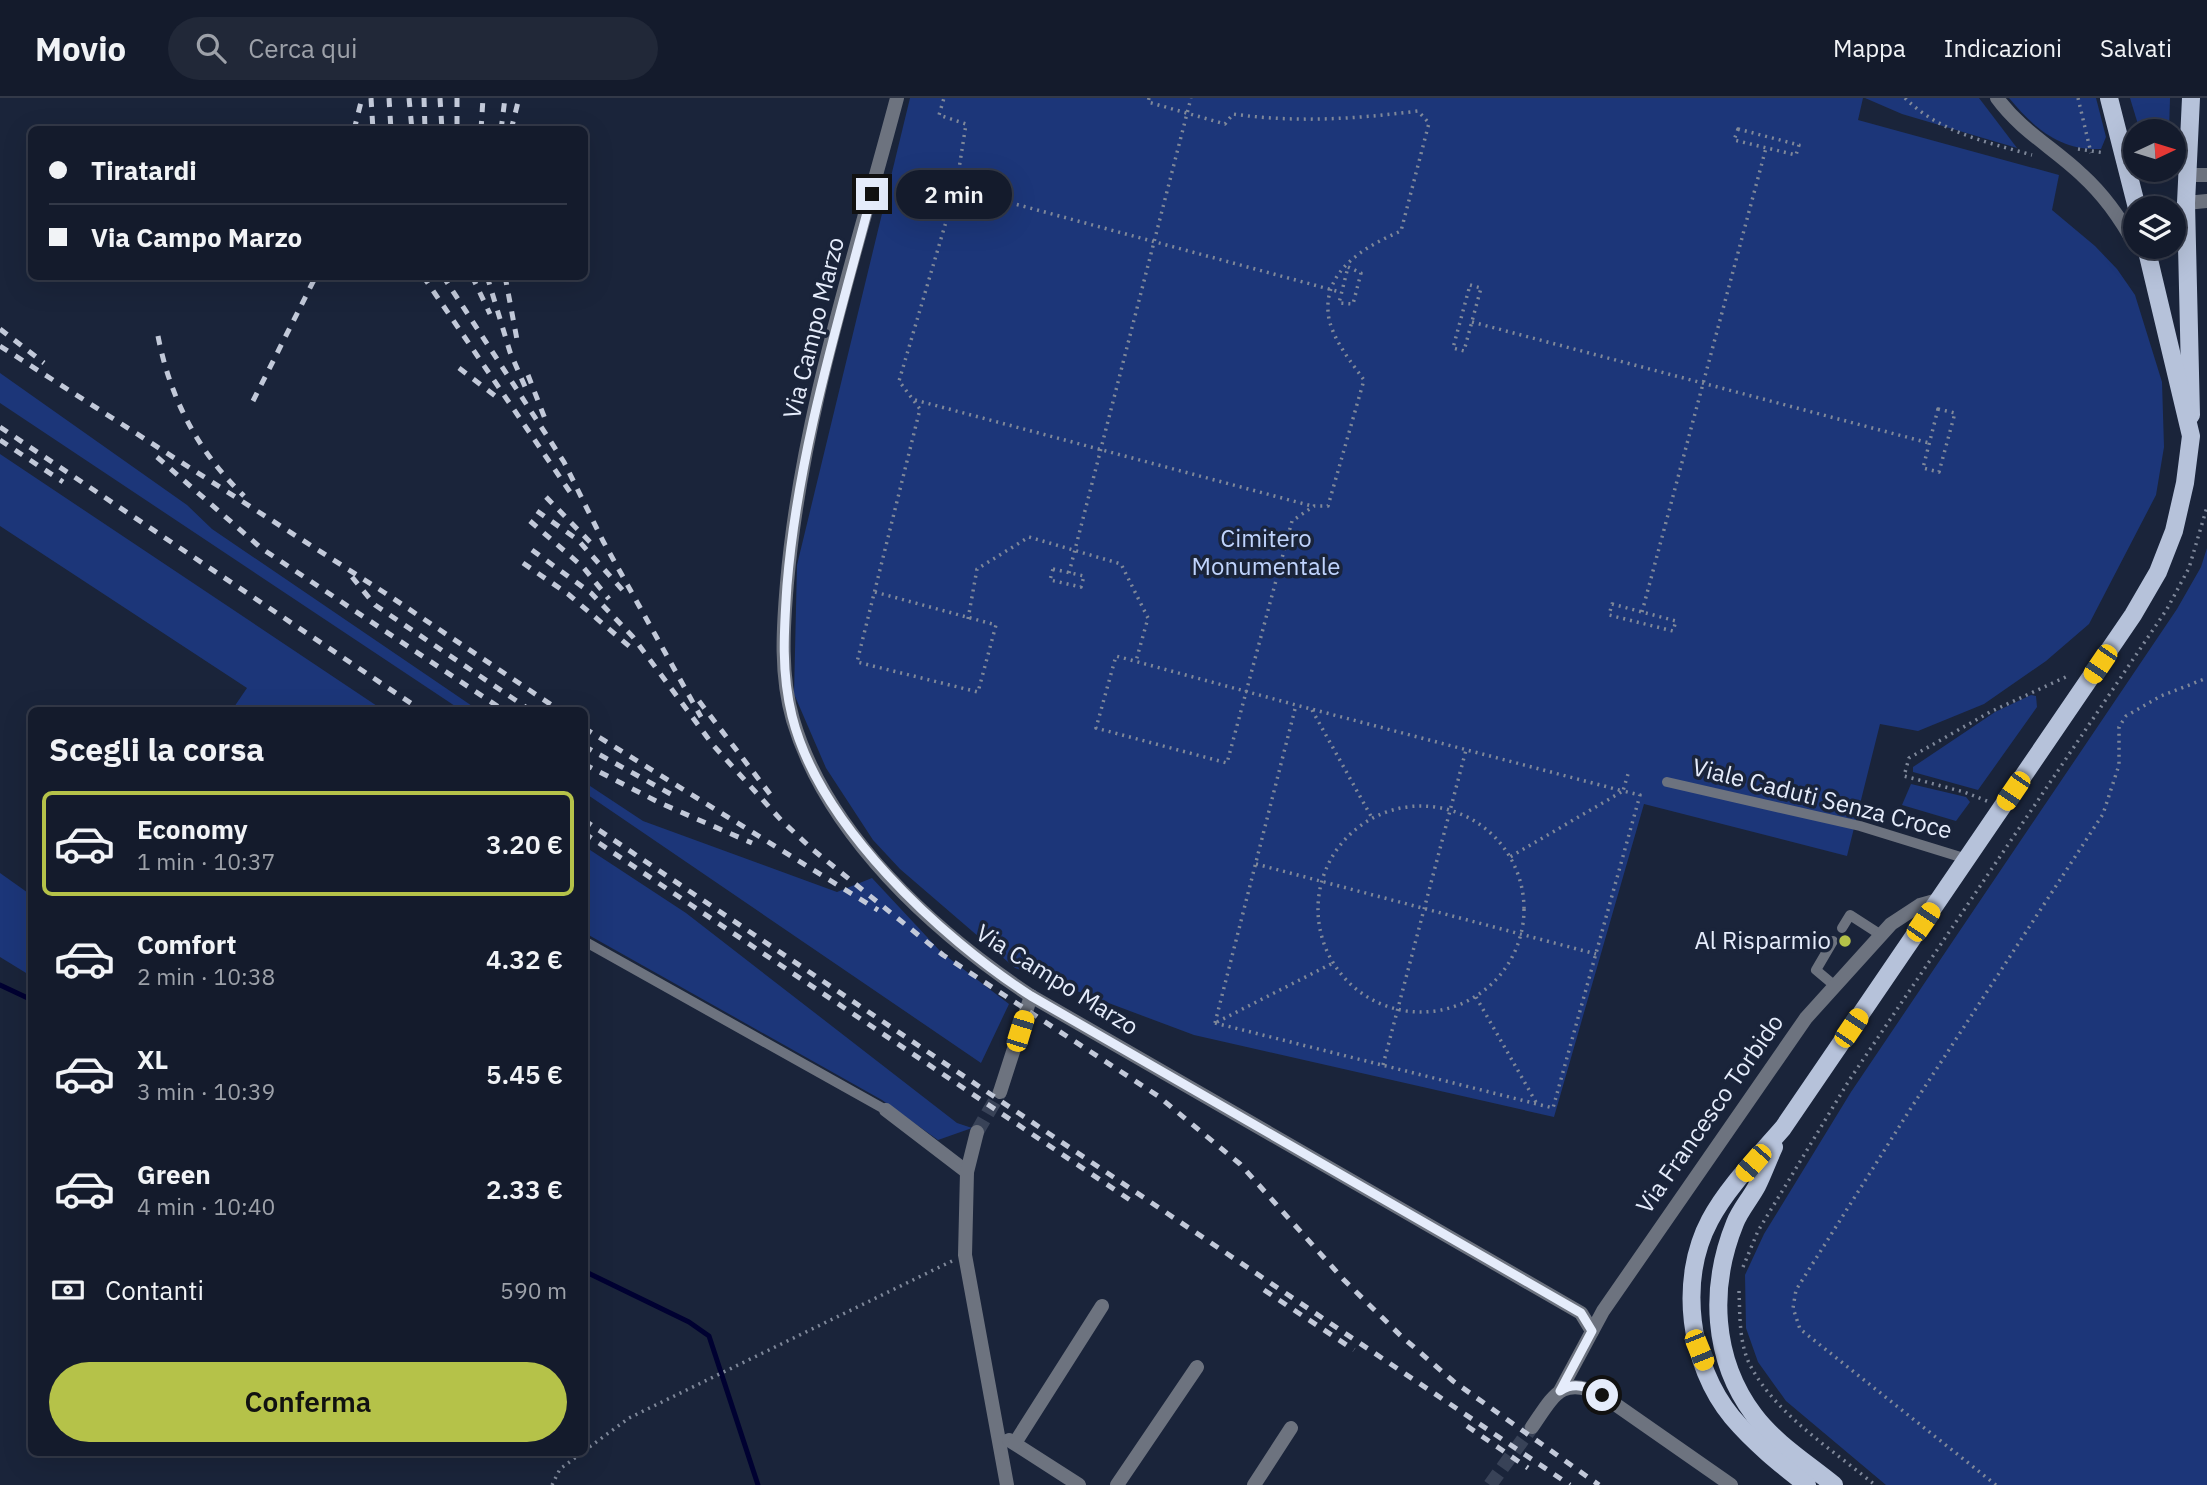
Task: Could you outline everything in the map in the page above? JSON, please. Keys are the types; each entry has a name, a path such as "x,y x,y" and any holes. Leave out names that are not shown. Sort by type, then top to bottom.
{"main road":[{"path":"2109,98 2134,196"},
{"path":"1807,1485 1764,1451 1730,1415 1699,1350 1690,1305 1696,1259 1710,1220 1738,1180 1783,1128 2100,664 2133,615 2166,551 2185,483 2191,436 2193,369 2186,203 2191,98"},
{"path":"2149,259 2191,436"},
{"path":"1783,1128 1757,1186 1735,1221 1717,1296 1718,1333 1735,1385 1755,1415 1778,1440 1834,1485"}],"street":[{"name":"Via Campo Marzo","path":"897,98 811,426 791,544 783,638 784,674 792,718 806,759 862,844 912,903 981,963 1031,996 1581,1313 1592,1331"},
{"path":"1997,98 2026,131 2070,165 2102,195 2123,227"},
{"path":"2187,174 2207,174"},
{"path":"2186,203 2207,201"},
{"path":"2142,259 2155,281"},
{"name":"Via Francesco Torbido","path":"1532,1427 1560,1391 1592,1331 1806,1018 1891,924 1920,905 1938,900"},
{"path":"1000,1092 1031,996"},
{"path":"886,1110 967,1172"},
{"path":"977,1132 967,1172 965,1255 1007,1485"},
{"path":"1015,1443 1102,1306"},
{"path":"1117,1485 1197,1367"},
{"path":"1560,1391 1567,1386 1583,1386 1602,1395 1731,1485"},
{"path":"1254,1485 1291,1428"},
{"path":"998,1435 1015,1443 1079,1485"}],"lane":[{"name":"Viale Caduti Senza Croce","path":"1667,782 1860,826 1967,859"},
{"path":"1842,928 1850,915 1881,934"},
{"path":"1833,941 1816,970 1835,986"},
{"path":"588,943 886,1110"}],"path":[{"path":"875,592 996,625 978,692 857,662 920,409 899,381 956,188 966,124 939,115 944,98"},
{"path":"915,400 1314,506 1328,506 1364,380 1342,349 1329,318 1332,289 1348,261 1365,247 1401,231 1429,123 1418,111 1318,121 1278,120 1233,114 1226,124 1148,102 1149,98"},
{"path":"1069,573 1191,98"},
{"path":"1905,98 1929,119 1962,135 2070,165"},
{"path":"2078,98 2091,153"},
{"path":"1738,129 1799,145 1796,155 1766,148 1734,140 1738,129"},
{"path":"1642,612 1701,383 1766,148"},
{"path":"956,188 1340,292"},
{"path":"1348,267 1361,273 1353,304 1339,303 1340,292 1348,267"},
{"path":"1470,285 1481,288 1472,322 1464,351 1453,348 1470,285"},
{"path":"1472,322 1929,443"},
{"path":"1938,409 1955,413 1939,472 1923,468 1929,443 1938,409"},
{"path":"1215,1023 1553,1108 1640,795 1296,705 1246,691 1136,661 1116,656 1096,727 1227,763 1246,691 1292,521 1314,506"},
{"path":"1739,1275 1758,1231 1850,1079 2167,609 2189,568 2207,507"},
{"path":"968,618 977,569 1029,537 1121,564 1148,618 1136,661"},
{"path":"1053,569 1069,573 1084,576 1081,587 1050,580 1053,569"},
{"path":"1612,604 1642,612 1676,621 1673,631 1609,615 1612,604"},
{"path":"2002,807 1964,792 1904,776 1909,758 2043,685 2100,664"},
{"path":"1996,1485 1800,1329 1793,1308 1796,1290 2103,814 2119,765 2119,727 2126,716 2161,696 2207,678"},
{"path":"1215,1023 1296,705"},
{"path":"1311,708 1372,818"},
{"path":"1383,1065 1466,750"},
{"path":"1510,858 1623,791 1628,774"},
{"path":"1410,806 1450,810 1474,819 1501,842 1519,873 1525,907 1520,943 1503,974 1476,997 1444,1011 1408,1012 1375,1002 1346,981 1333,963 1318,922 1322,881 1331,858 1351,832 1372,818 1410,806"},
{"path":"1256,864 1596,954"},
{"path":"1215,1023 1333,963"},
{"path":"1476,997 1537,1104"},
{"path":"588,1449 629,1418 965,1255"},
{"path":"1739,1289 1740,1331 1750,1365 1782,1407 1875,1485"},
{"path":"552,1485 560,1469 578,1456"}],"green space":[{"name":"Cimitero Monumentale","path":"910,98 1863,98 1858,120 2059,175 2052,210 2095,246 2117,269 2135,295 2162,382 2164,447 2156,495 2089,624 2046,661 1984,704 1918,731 1880,724 1847,856 1644,804 1554,1117 1194,1035 1015,968 900,869 873,840 826,768 794,694 797,565"},
{"path":"1865,98 1979,98 2017,148 1902,114"},
{"path":"2009,98 2096,98 2106,137 2101,149 2073,146 2049,136 2028,119"},
{"path":"2130,98 2170,98 2169,119 2136,119"},
{"path":"0,373 187,505 212,529 474,707 456,707 0,403"},
{"path":"0,454 379,707 234,707 247,688 0,526"},
{"path":"2207,548 2207,1485 1886,1485 1786,1401 1758,1362 1746,1328 1745,1275 1764,1234 1851,1092 2177,609 2201,567"},
{"path":"2031,695 2036,696 2037,707 1978,790 1913,772 1913,767 1995,712"},
{"path":"1911,784 1966,797 1970,802 1956,821 1902,805"},
{"path":"588,785 643,821 837,892 872,878 941,952 1009,1004 981,1063 588,795"},
{"path":"588,849 686,913 957,1123 972,1128 938,1140 882,1100 588,935"},
{"path":"0,873 28,893 28,974 0,957"}],"waterway":[{"path":"0,985 28,998"},
{"path":"588,1273 689,1322 709,1336 758,1485"}],"tunnel":[{"path":"977,1132 1000,1092"},
{"path":"1490,1485 1532,1427"}],"railway":[{"path":"355,126 362,98"},
{"path":"371,98 373,126"},
{"path":"389,98 391,126"},
{"path":"409,98 412,126"},
{"path":"424,98 425,126"},
{"path":"440,98 442,126"},
{"path":"457,98 457,126"},
{"path":"481,126 483,98"},
{"path":"502,126 505,98"},
{"path":"512,126 519,98"},
{"path":"253,401 314,280"},
{"path":"426,280 570,492"},
{"path":"446,280 564,462 603,541 701,717"},
{"path":"474,280 490,314"},
{"path":"488,280 510,352 526,389"},
{"path":"506,280 518,345"},
{"path":"0,329 44,363"},
{"path":"158,336 170,381 188,423 213,461 244,496"},
{"path":"0,346 385,593 555,707"},
{"path":"459,368 498,398"},
{"path":"528,375 547,424"},
{"path":"0,427 417,707"},
{"path":"0,440 63,482"},
{"path":"157,457 261,548 499,707"},
{"path":"546,497 590,542"},
{"path":"537,511 578,540 626,594"},
{"path":"530,521 583,567 609,599"},
{"path":"532,550 591,593 633,637 713,745 781,820 812,849 943,955 1158,1096 1240,1164 1344,1280 1400,1335 1453,1381 1599,1485"},
{"path":"523,563 568,594 630,647"},
{"path":"352,577 375,605 526,707"},
{"path":"699,701 773,798"},
{"path":"588,730 878,910"},
{"path":"588,748 676,797"},
{"path":"588,766 660,803 752,843"},
{"path":"588,823 1570,1485"},
{"path":"588,836 1136,1204"},
{"path":"1264,1290 1354,1350"},
{"path":"1467,1426 1528,1468"}],"place":[{"name":"Al Risparmio","path":"1845,941"}],"route":[{"path":"872,194 811,426 791,544 783,638 784,674 792,718 806,759 862,844 912,903 981,963 1031,996 1581,1313 1588,1320 1592,1331 1560,1391 1573,1385 1583,1386 1602,1395"}]}
